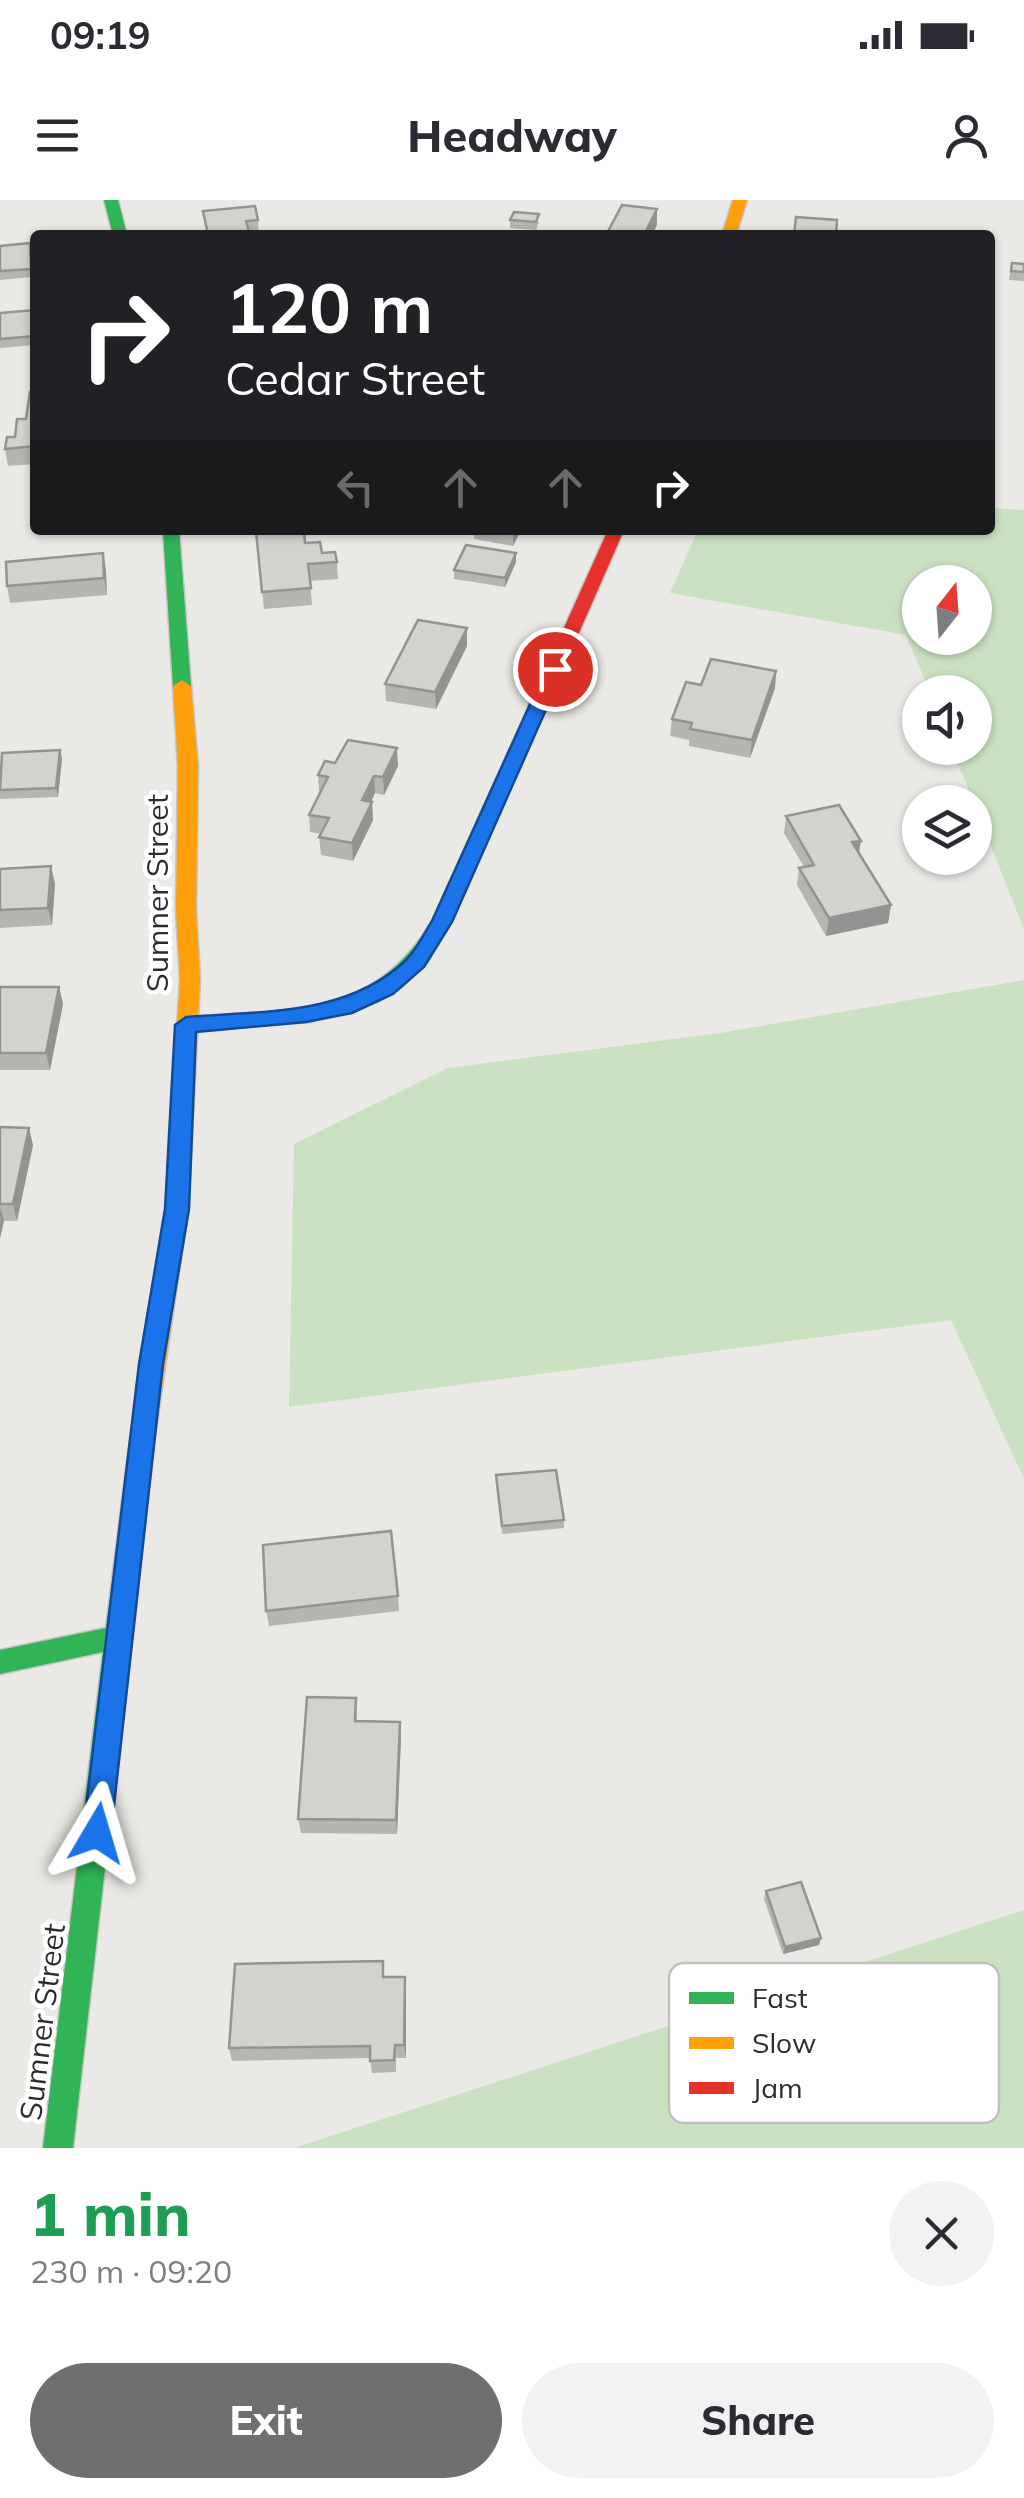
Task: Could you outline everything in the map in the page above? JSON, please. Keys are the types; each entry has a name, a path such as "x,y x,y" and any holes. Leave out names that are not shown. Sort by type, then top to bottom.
{"main road":[{"path":"111,200 119,230"},
{"path":"731,230 740,200"},
{"name":"Sumner Street","path":"58,2148 122,1636 151,1364 177,1209 190,980 186,910 188,766 171,535"},
{"path":"186,1025 306,1014 352,1005 385,988 416,962 442,922 614,535"},
{"path":"0,1662 122,1636"}],"green space":[{"path":"995,508 1024,510 1024,929 992,849 992,785 967,785 959,765 992,765 992,675 923,675 914,655 992,655 992,565 902,565 902,634 670,593 696,535 995,535"},
{"path":"1024,980 1024,1479 951,1320 289,1407 294,1144 448,1068 727,1032"},
{"path":"1024,1910 1024,2148 294,2148 669,2026 669,2123 999,2123 999,1963 861,1963"}],"building":[{"path":"622,205 657,209 646,230 609,230"},
{"path":"255,206 258,220 246,221 249,230 207,230 203,211"},
{"path":"514,212 539,214 536,222 510,220"},
{"path":"796,217 837,220 836,230 795,230"},
{"path":"30,243 30,269 0,271 0,246"},
{"path":"1012,263 1024,264 1024,272 1011,271"},
{"path":"30,310 30,336 0,339 0,313"},
{"path":"30,392 30,446 5,449 7,437 15,437 17,419 26,419"},
{"path":"256,535 304,535 305,543 320,542 322,553 335,552 337,562 308,564 311,588 262,592"},
{"path":"466,545 516,553 505,578 454,570"},
{"path":"103,553 104,578 7,586 6,562"},
{"path":"418,620 467,628 435,692 385,684"},
{"path":"711,659 776,671 752,740 690,729 692,723 672,719 686,682 701,685"},
{"path":"348,740 397,748 383,777 374,776 362,800 372,802 352,843 319,837 329,818 309,815 328,777 318,775 325,761 335,763"},
{"path":"60,750 56,788 0,790 2,753"},
{"path":"839,805 861,841 852,842 891,905 829,918 799,868 814,865 786,816"},
{"path":"51,866 48,908 0,910 0,869"},
{"path":"0,987 59,987 46,1053 0,1053"},
{"path":"0,1127 29,1128 13,1204 0,1204"},
{"path":"556,1470 564,1520 502,1526 496,1475"},
{"path":"391,1531 398,1596 266,1611 263,1545"},
{"path":"307,1697 356,1698 355,1721 400,1722 396,1820 298,1819"},
{"path":"801,1882 821,1938 785,1947 766,1891"},
{"path":"383,1961 383,1977 405,1977 404,2045 395,2045 394,2060 370,2061 370,2046 229,2048 235,1964"}],"traffic: fast":[{"path":"111,200 119,230"},
{"path":"171,535 182,686"},
{"path":"186,1025 310,1015 370,997 395,982 421,956 442,921 541,699"},
{"path":"58,2148 139,1463"},
{"path":"0,1662 121,1637"}],"traffic: slow":[{"path":"731,230 740,200"},
{"path":"139,1463 177,1209 190,979 186,910 188,766 182,686"}],"traffic: jam":[{"path":"541,699 614,535"}],"route":[{"path":"97,1833 159,1300 177,1209 186,1025 306,1014 352,1005 385,988 416,962 442,922 555,669"}]}
